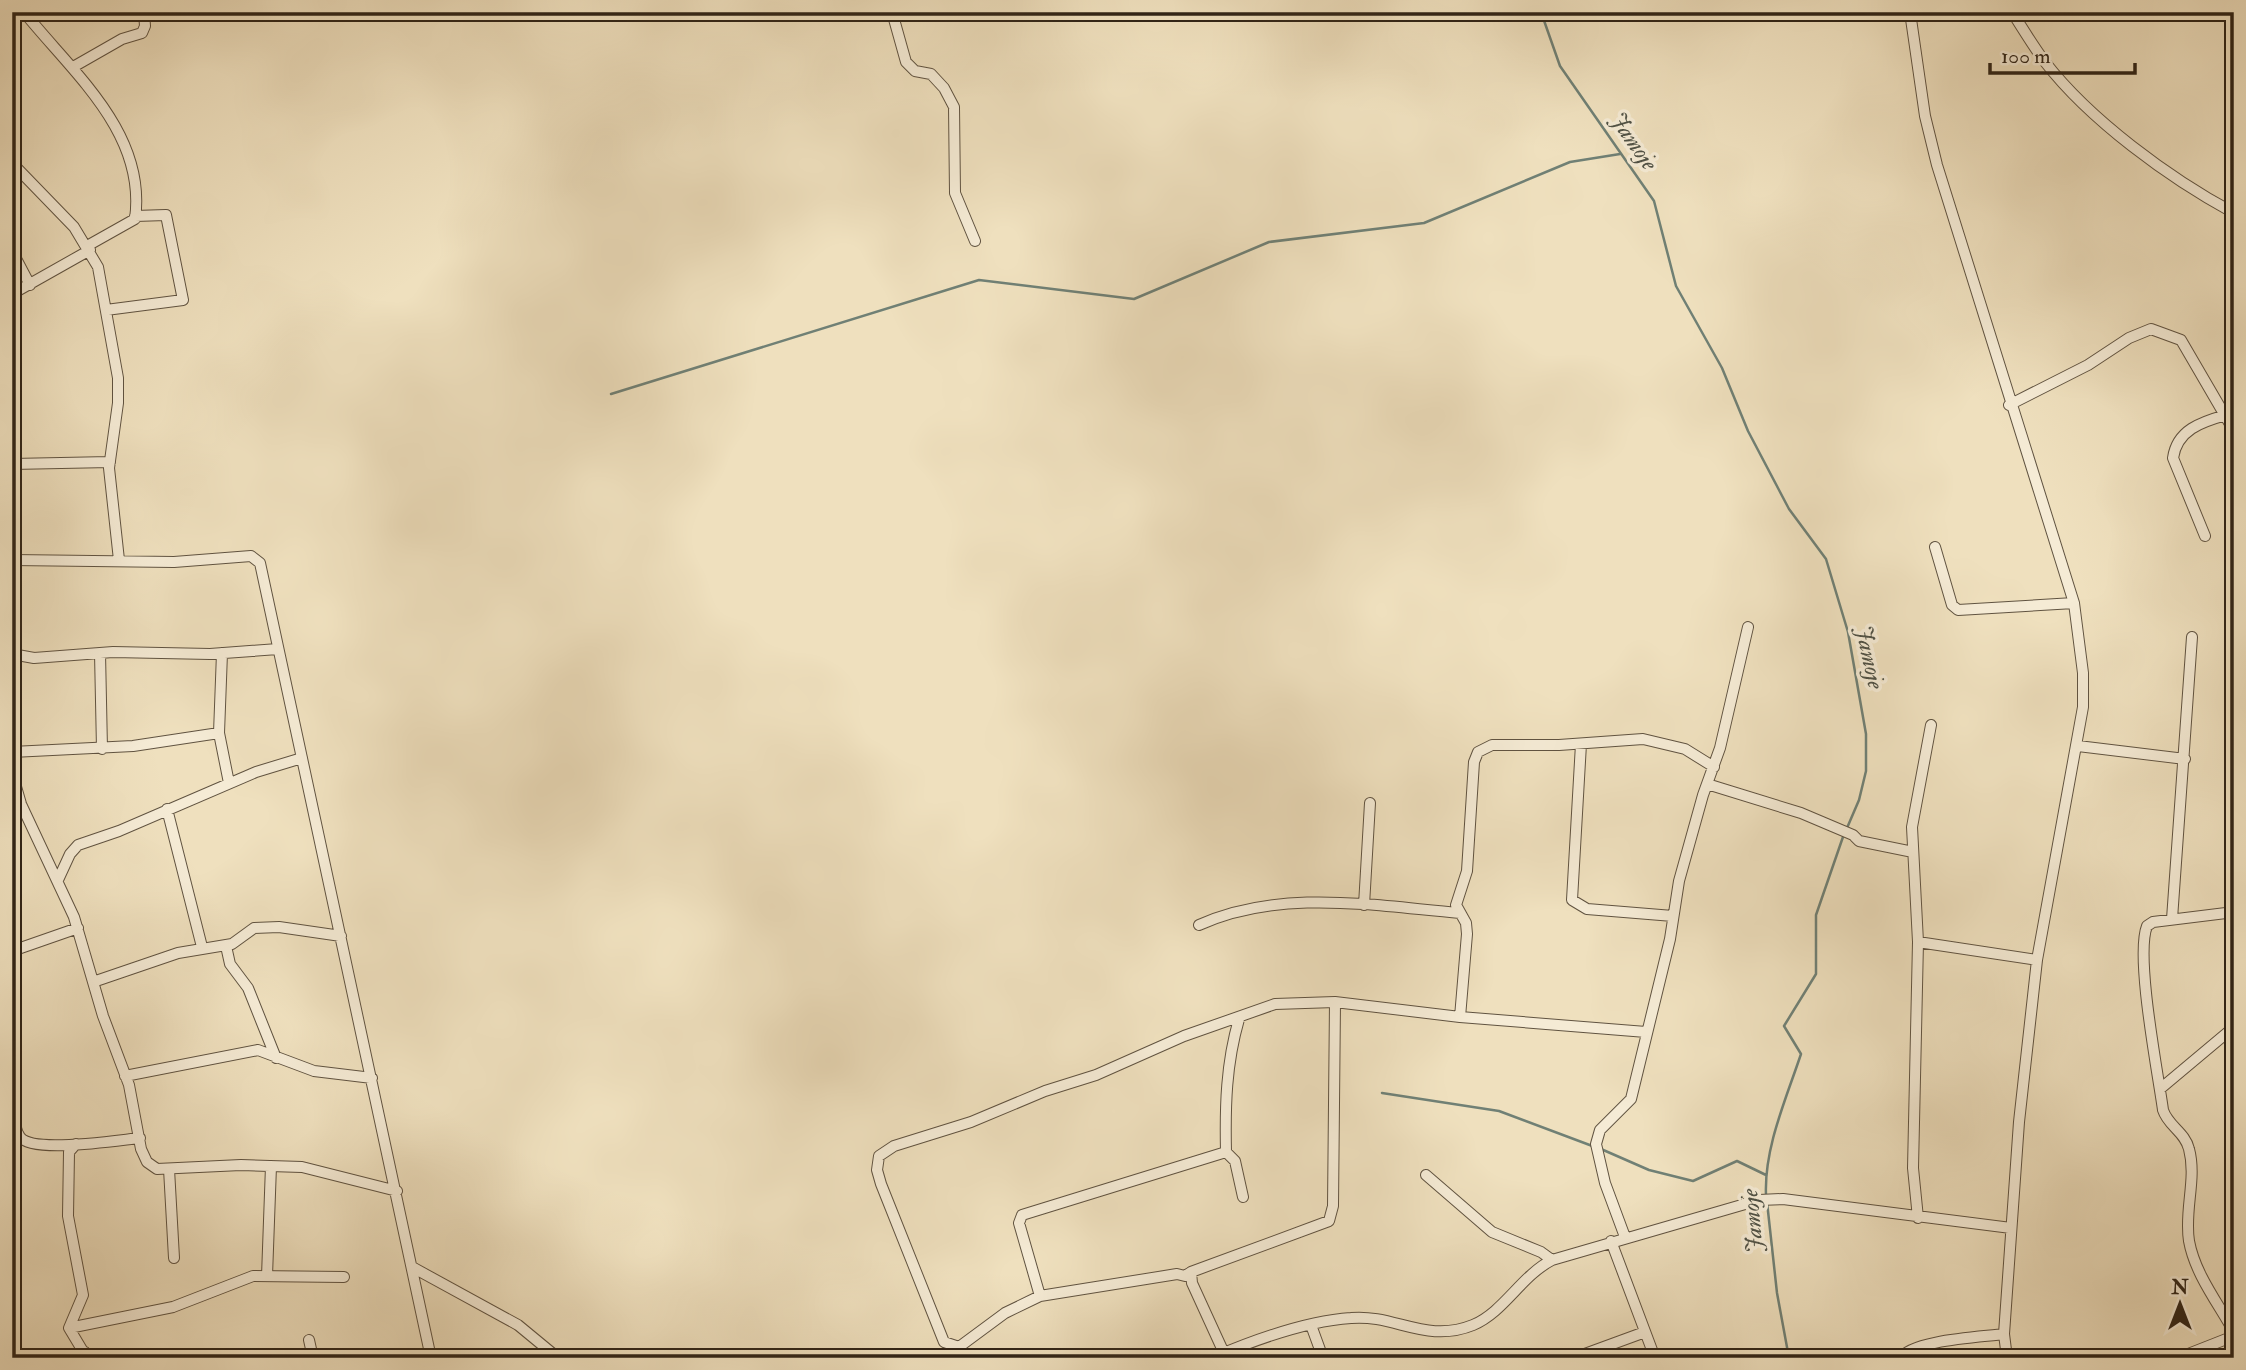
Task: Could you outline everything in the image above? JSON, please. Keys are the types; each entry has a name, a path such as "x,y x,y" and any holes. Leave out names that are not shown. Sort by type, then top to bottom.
{"street":[{"path":"12,294 127,225 135,216 137,198 118,126 73,67 24,12"},
{"path":"73,67 122,39 142,33 144,12"},
{"path":"892,12 906,62 915,71 932,74 944,88 954,107 955,193 975,242"},
{"path":"1910,12 1925,116 1937,165 2009,405 2074,603 2083,673 2083,707 2078,746 2037,960 2019,1122 2004,1334 2007,1358"},
{"path":"2012,12 2046,62 2120,137 2205,197 2234,213"},
{"path":"12,163 56,207 89,248 98,267 118,378 118,403 110,463 119,560"},
{"path":"106,310 183,300 185,293 166,215 135,216"},
{"path":"12,251 30,285"},
{"path":"2009,405 2088,365 2129,338 2151,329 2181,340 2234,430"},
{"path":"2205,536 2173,458 2174,450 2178,439 2201,422 2226,415"},
{"path":"12,464 44,461 110,463"},
{"path":"1935,547 1952,605 1958,610 2074,603"},
{"path":"12,560 174,562 254,556 263,573 431,1358"},
{"path":"1625,1237 1605,1183 1596,1144 1600,1130 1631,1099 1673,916 1707,784 1714,767 1748,627"},
{"path":"2172,919 2192,637"},
{"path":"12,654 34,658 100,653 222,653 278,649"},
{"path":"100,653 102,749"},
{"path":"222,653 219,733 229,782"},
{"path":"1919,1218 1914,1187 1912,1122 1918,942 1913,852 1914,806 1931,725"},
{"path":"12,752 102,749 219,733"},
{"path":"1460,1017 1467,934 1466,923 1456,905 1467,872 1474,762 1478,752 1492,745 1581,744 1627,739 1661,742 1685,749 1714,767"},
{"path":"1581,744 1572,900 1587,909 1673,916"},
{"path":"2078,746 2185,759"},
{"path":"58,880 69,854 78,845 119,831 229,782 302,758"},
{"path":"12,773 21,804 78,928 125,1076 141,1149 150,1165 157,1169 302,1167 397,1191"},
{"path":"1707,784 1801,813 1853,835 1859,841 1913,852"},
{"path":"1364,905 1370,803"},
{"path":"167,809 202,947"},
{"path":"1199,925 1225,913 1287,903 1420,907 1460,913"},
{"path":"2178,1358 2234,1334 2194,1260 2188,1227 2191,1155 2186,1139 2165,1117 2148,1004 2144,932 2153,922 2234,912"},
{"path":"12,951 78,928"},
{"path":"93,982 202,947 226,946 254,928 341,936"},
{"path":"1918,942 2037,960"},
{"path":"226,946 230,964 248,988 276,1058"},
{"path":"1335,1002 1333,1206 1329,1221 1185,1276 1177,1274 1040,1296 1005,1313 959,1346 944,1342 881,1184 877,1163 881,1153 894,1146 971,1122 1045,1091 1108,1070 1184,1037 1275,1004 1335,1002 1460,1017 1646,1032"},
{"path":"1238,1019 1230,1051 1225,1090 1226,1152 1236,1161 1243,1197"},
{"path":"2160,1088 2234,1027"},
{"path":"125,1076 262,1050 271,1040"},
{"path":"262,1050 276,1058 314,1071 372,1078"},
{"path":"12,1100 17,1129 24,1140 46,1145 140,1138"},
{"path":"69,1328 83,1295 72,1249 66,1195 69,1152 76,1144"},
{"path":"1040,1296 1019,1223 1022,1215 1226,1152"},
{"path":"267,1276 271,1166"},
{"path":"169,1169 174,1258"},
{"path":"1426,1175 1492,1233 1541,1252 1552,1261"},
{"path":"1212,1358 1311,1325 1353,1317 1430,1333 1473,1325 1489,1315 1540,1266 1611,1241 1755,1200 1783,1199 2011,1228"},
{"path":"1611,1241 1655,1358"},
{"path":"412,1267 519,1325 558,1358"},
{"path":"1191,1272 1192,1283 1224,1353"},
{"path":"69,1328 173,1307 235,1281 267,1276 344,1277"},
{"path":"1311,1325 1323,1358"},
{"path":"56,1358 86,1355 69,1328"},
{"path":"1574,1358 1646,1332"},
{"path":"1900,1358 1904,1353 1923,1345 2004,1334"},
{"path":"309,1340 313,1358"}],"waterway":[{"name":"Jamoje","path":"1541,12 1560,66 1654,201 1676,286 1722,368 1748,431 1789,509 1826,559 1848,632 1866,734 1866,771 1859,800 1847,828"},
{"path":"611,394 979,280 1134,299 1269,242 1424,223 1570,162 1620,154"},
{"name":"Jamoje","path":"1766,1195 1772,1142 1801,1054 1784,1026 1816,974 1816,915 1844,834"},
{"path":"1382,1093 1499,1111 1595,1147"},
{"path":"1601,1149 1649,1170 1693,1181 1737,1161 1766,1175"},
{"name":"Jamoje","path":"1767,1202 1777,1293 1789,1358"}]}
